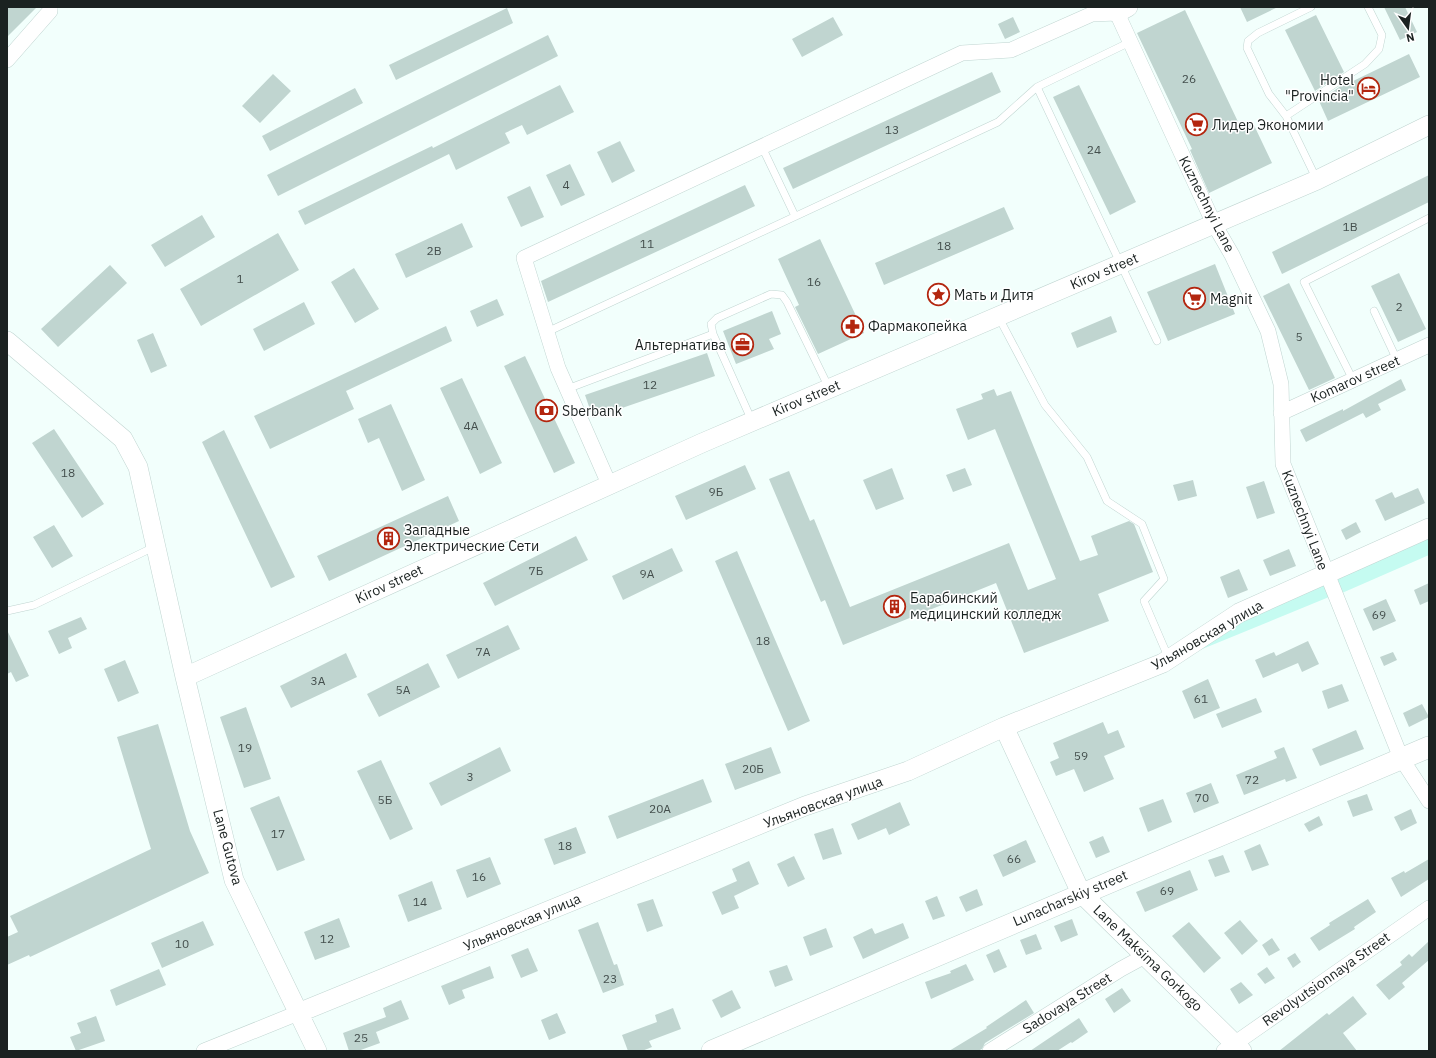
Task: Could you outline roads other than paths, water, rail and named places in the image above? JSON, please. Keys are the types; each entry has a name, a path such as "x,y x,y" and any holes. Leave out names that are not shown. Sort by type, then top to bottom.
{"main road":[{"name":"Lunacharskiy street","path":"712,1051 1081,893 1429,747"}],"street":[{"name":"Kuznechnyi Lane","path":"1122,10 1130,42 1214,224 1232,254 1268,331 1281,384 1283,464 1401,758 1429,800"},
{"path":"609,484 558,368 524,258 962,53 1011,50 1092,14 1122,10"},
{"path":"7,60 50,11"},
{"name":"Kirov street","path":"185,678 609,484 752,421 1317,180 1429,125"},
{"name":"Lane Gutova","path":"7,341 123,439 138,466 185,678 234,880 317,1051"},
{"name":"Komarov street","path":"1281,413 1429,345"},
{"name":"Ульяновская улица","path":"204,1051 805,806 908,771 1004,727 1084,696 1169,659 1239,613 1429,528"},
{"name":"Lane Maksima Gorkogo","path":"1004,727 1081,893 1145,956 1234,1048"},
{"name":"Revolyutsionnaya Street","path":"1234,1048 1429,908"},
{"name":"Sadovaya Street","path":"990,1051 1121,968 1145,956"}],"lane":[{"path":"1311,7 1258,33 1248,41 1247,48 1269,94 1286,116 1317,180"},
{"path":"1286,116 1364,64 1378,49 1382,36 1368,7"},
{"path":"547,332 998,122 1037,87 1130,42"},
{"path":"1037,87 1157,341"},
{"path":"762,146 794,216"},
{"path":"1353,380 1304,282 1429,218"},
{"path":"752,421 713,334 711,324 717,318 771,294 782,295 787,302 829,388"},
{"path":"1374,311 1397,360"},
{"path":"998,316 1045,405 1087,457 1107,500 1142,524 1164,579 1144,601 1169,659"},
{"path":"568,389 713,334"},
{"path":"7,611 34,605 156,546"}],"place":[{"name":"Hotel \"Provincia\"","path":"1369,88"},
{"name":"Лидер Экономии","path":"1197,125"},
{"name":"Мать и Дитя","path":"939,295"},
{"name":"Magnit","path":"1194,299"},
{"name":"Фармакопейка","path":"852,326"},
{"name":"Альтернатива","path":"742,345"},
{"name":"Sberbank","path":"547,411"},
{"name":"Западные Электрические Сети","path":"388,538"},
{"name":"Барабинский медицинский колледж","path":"895,606"}]}
